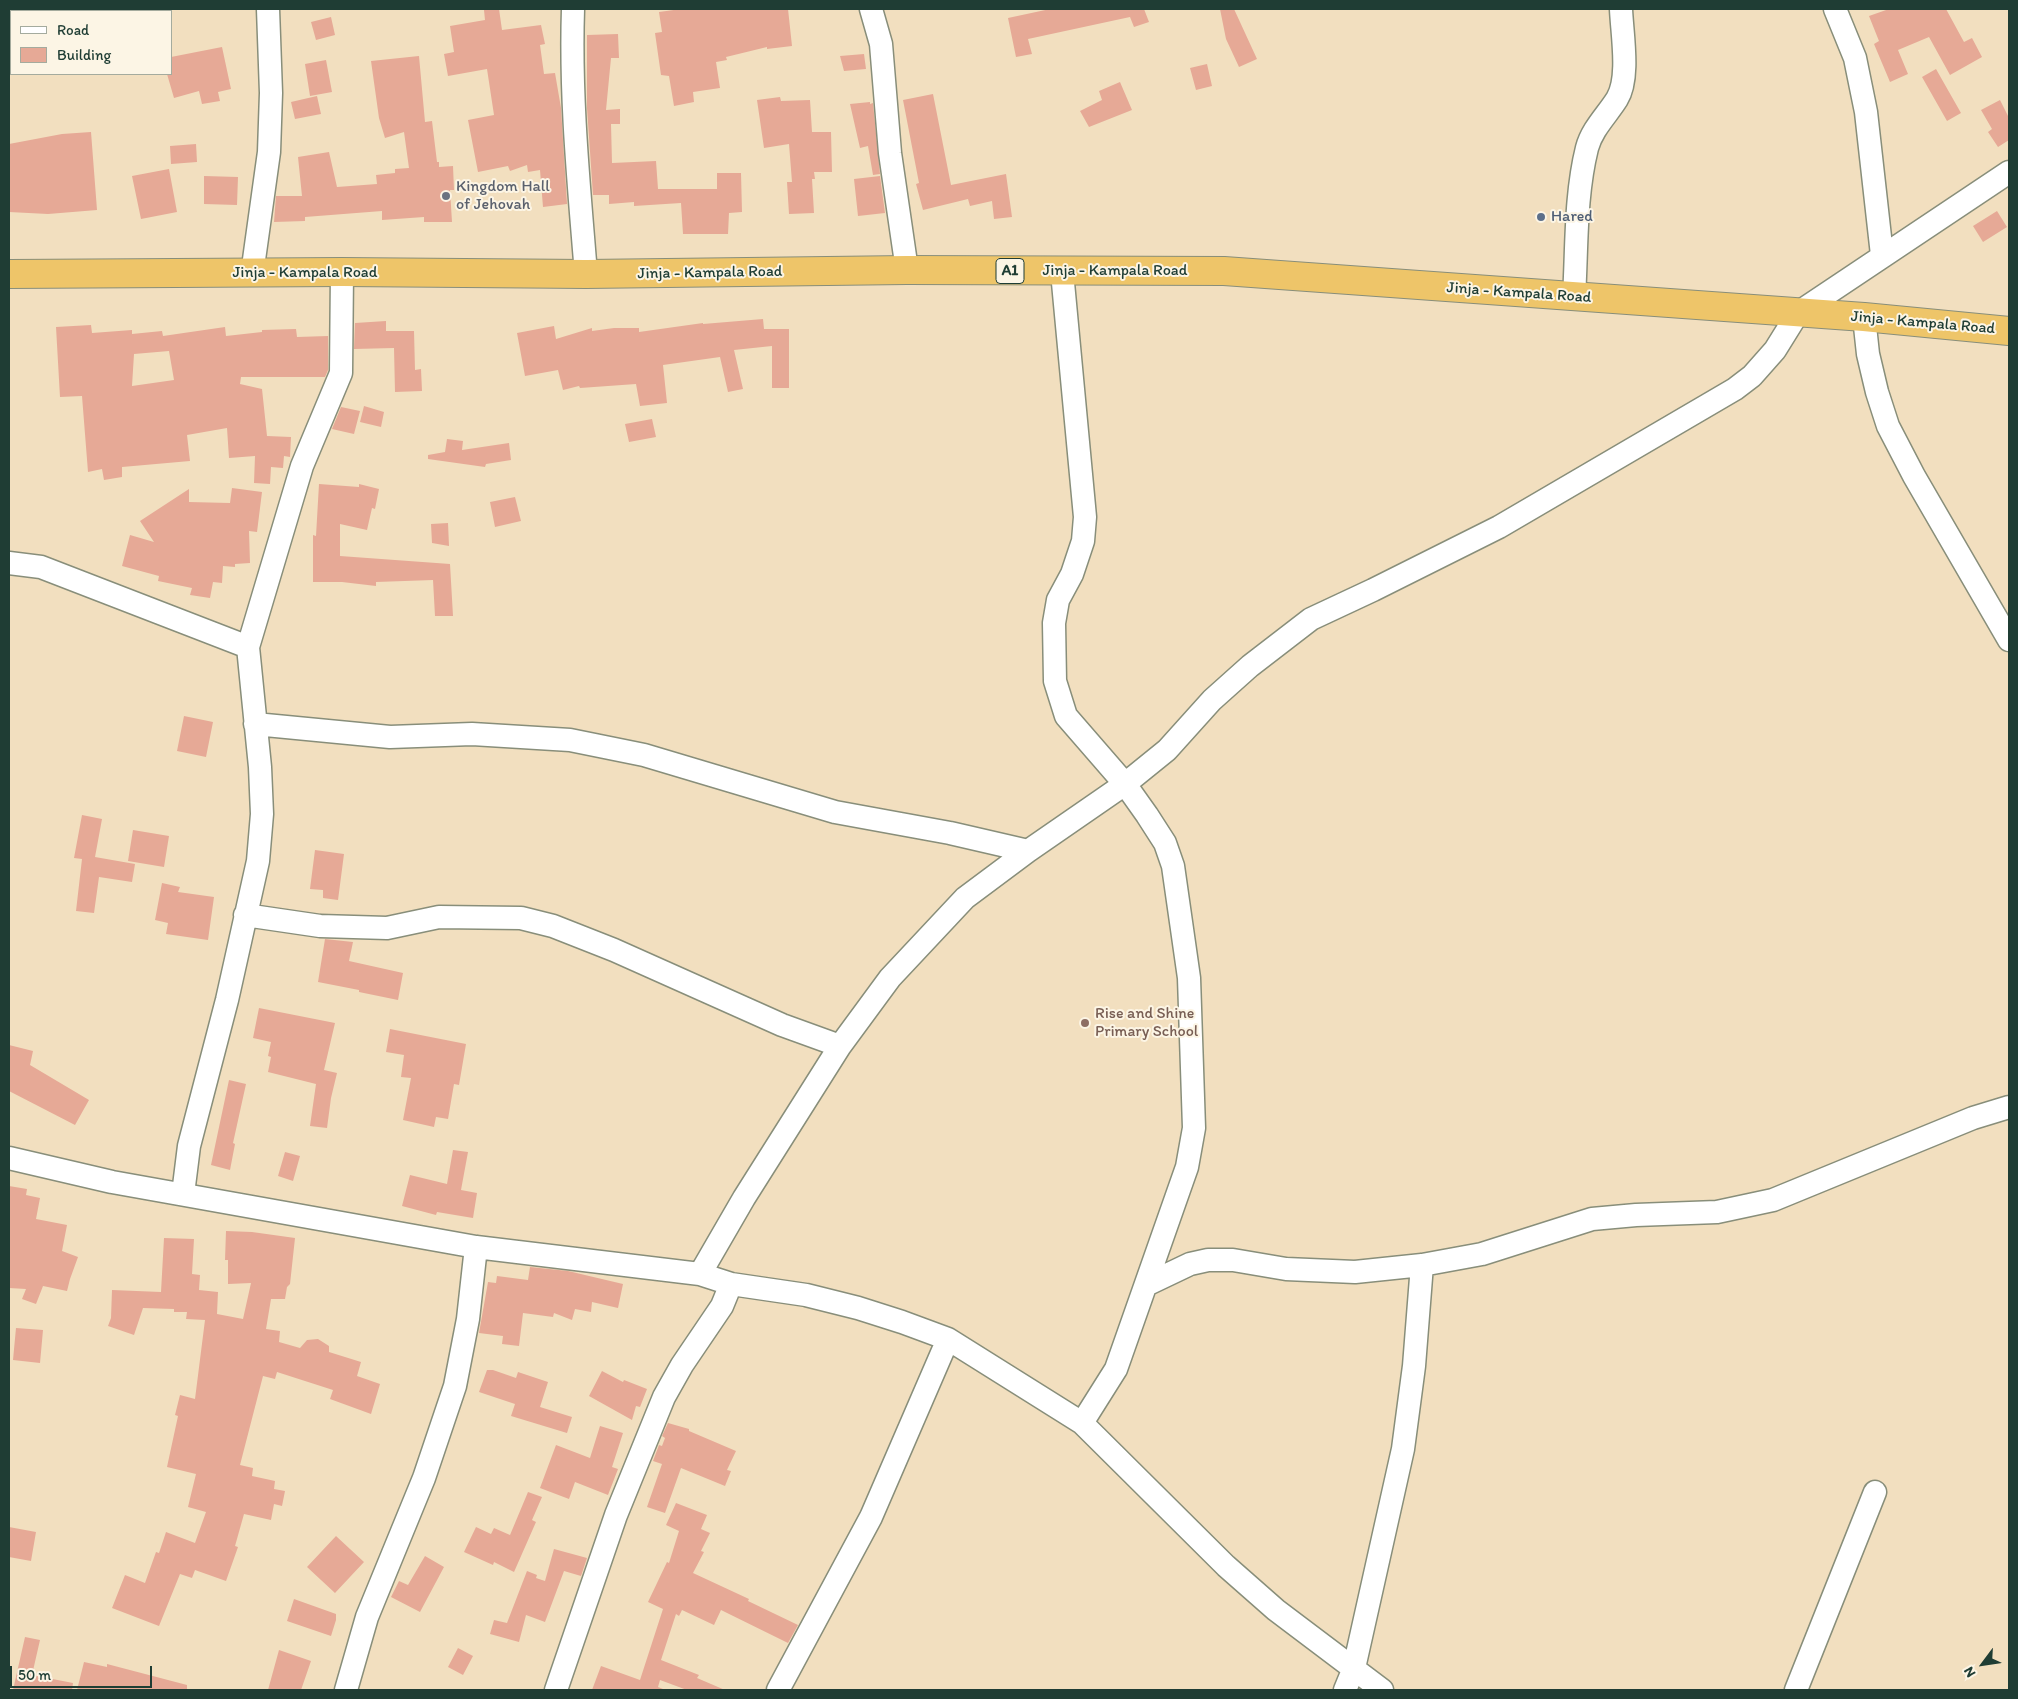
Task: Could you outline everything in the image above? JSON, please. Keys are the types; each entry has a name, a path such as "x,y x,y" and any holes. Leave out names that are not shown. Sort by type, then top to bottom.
{"highway":[{"name":"Jinja - Kampala Road","path":"9,274 342,272 586,274 908,270 1062,272 1224,271 1574,298 1864,317 2009,332"}],"street":[{"path":"252,274 269,152 271,93 268,9"},
{"path":"573,9 571,48 573,113 586,274"},
{"path":"871,9 880,44 890,153 908,270"},
{"path":"1574,298 1582,179 1588,146 1603,116 1617,99 1624,82 1621,9"},
{"path":"1835,9 1855,58 1866,112 1882,255"},
{"path":"700,1274 744,1198 840,1046 890,978 965,898 1028,851 1125,784 1168,750 1212,700 1237,677 1311,619 1499,527 1735,389 1752,376 1776,350 1798,313 1882,255 2009,172"},
{"path":"183,1194 189,1146 228,1000 258,861 262,814 260,767 248,647 302,466 341,373 342,272"},
{"path":"1062,272 1086,517 1083,541 1072,574 1058,600 1054,623 1055,681 1066,716 1125,784 1165,843 1173,866 1189,978 1194,1128 1187,1167 1116,1369 1082,1423"},
{"path":"1864,317 1868,354 1888,426 1914,476 2009,640"},
{"path":"9,562 41,567 248,647"},
{"path":"255,724 390,737 472,734 570,740 644,755 835,812 950,833 1028,851"},
{"path":"245,915 320,926 387,928 404,926 439,917 521,918 553,926 614,950 782,1025 840,1046"},
{"path":"1146,1285 1190,1264 1208,1260 1233,1260 1286,1269 1355,1272 1422,1265 1482,1254 1592,1219 1636,1215 1717,1212 1773,1200 1973,1118 2009,1106"},
{"path":"9,1158 112,1182 476,1247 700,1274 731,1284 806,1295 858,1308 902,1322 948,1340 1082,1423 1226,1566 1276,1610 1382,1690"},
{"path":"346,1690 367,1617 424,1478 455,1386 468,1319 476,1247"},
{"path":"1345,1690 1354,1668 1403,1449 1414,1366 1422,1265"},
{"path":"556,1690 616,1515 664,1397 682,1365 722,1306 731,1284"},
{"path":"778,1690 871,1517 948,1340"},
{"path":"1796,1690 1875,1492"}],"building":[{"path":"499,9 502,30 541,25 545,44 540,45 544,74 555,73 561,108 567,204 543,207 540,170 528,172 527,165 510,171 508,166 478,172 468,120 494,115 487,69 448,76 444,54 454,52 450,26 485,20 484,10"},
{"path":"681,9 788,9 792,46 767,49 767,47 726,57 727,60 716,62 720,88 693,92 694,102 674,106 669,76 661,75 655,33 662,32 659,12"},
{"path":"1050,9 1144,9 1149,22 1134,27 1130,17 1028,39 1032,54 1016,57 1008,18"},
{"path":"1220,9 1234,9 1257,59 1239,67 1226,39"},
{"path":"1889,9 1946,9 1964,42 1972,38 1982,57 1950,75 1929,37 1898,50 1908,74 1890,82 1874,44 1879,41 1869,16"},
{"path":"331,17 335,35 316,40 311,22"},
{"path":"618,34 619,58 611,58 606,110 620,109 620,124 611,124 612,163 656,161 658,189 717,189 717,173 741,173 742,212 729,213 728,234 683,234 681,203 634,206 634,202 609,204 609,195 593,195 587,108 587,35"},
{"path":"222,47 231,89 218,92 220,101 202,104 199,91 174,98 167,75 172,75 172,57"},
{"path":"864,54 866,69 844,71 840,56"},
{"path":"419,56 425,122 432,121 437,162 439,162 439,167 453,166 454,190 450,190 452,222 424,222 424,217 382,220 382,211 305,217 305,221 274,222 276,196 302,196 298,157 329,152 337,187 377,184 376,175 395,173 395,169 409,168 404,132 385,138 379,118 371,61"},
{"path":"326,60 332,92 310,96 305,64"},
{"path":"1207,64 1212,86 1196,90 1190,68"},
{"path":"1936,69 1961,113 1947,121 1922,77"},
{"path":"1120,82 1132,110 1089,127 1080,111 1102,100 1099,91"},
{"path":"933,94 951,185 1006,174 1012,217 994,219 992,201 970,206 968,199 923,210 916,184 919,183 903,100"},
{"path":"317,96 321,114 295,119 291,102"},
{"path":"780,97 781,101 810,100 812,132 831,132 832,172 814,172 815,179 812,179 814,213 789,214 787,182 792,182 789,144 764,148 757,100"},
{"path":"2000,100 2009,118 2009,140 1998,147 1988,132 1992,129 1981,110"},
{"path":"870,102 870,104 873,103 880,174 873,175 868,146 860,148 850,104"},
{"path":"91,132 97,210 48,214 9,212 9,144 62,134"},
{"path":"196,144 197,162 171,164 170,146"},
{"path":"169,169 177,212 141,219 132,176"},
{"path":"204,176 238,177 237,205 204,204"},
{"path":"880,176 885,213 858,216 854,179"},
{"path":"1997,211 2007,227 1983,242 1973,226"},
{"path":"763,319 764,329 789,329 789,388 772,388 772,346 734,350 743,389 728,392 720,357 663,365 667,403 640,406 636,384 580,388 579,386 563,390 558,370 525,376 517,333 554,326 556,339 592,328 592,331 614,328 639,328 639,332 703,323"},
{"path":"386,321 386,331 414,331 415,370 421,369 422,391 395,392 394,348 354,349 355,323"},
{"path":"91,325 92,333 132,330 132,334 162,331 163,336 225,327 226,336 262,332 262,330 296,329 297,337 328,336 328,370 325,377 241,377 240,384 262,389 267,436 291,437 290,457 284,456 283,468 271,467 270,484 254,483 255,456 229,458 227,428 187,435 190,461 122,467 122,477 104,480 102,469 88,472 82,396 60,397 56,327","holes":["169,351 174,380 132,386 134,354"]},
{"path":"364,406 384,412 381,427 360,422"},
{"path":"341,407 360,411 354,434 332,429"},
{"path":"652,419 656,437 629,442 625,424"},
{"path":"447,439 463,441 462,450 509,443 511,460 486,464 485,467 428,459 428,455 445,452"},
{"path":"319,484 359,487 359,484 379,489 375,509 372,508 367,530 340,524 340,556 450,564 453,616 435,616 433,580 376,582 376,586 342,582 313,582 313,535 316,536"},
{"path":"232,488 262,492 257,532 249,531 250,563 235,564 235,567 223,566 222,583 213,582 210,598 190,595 192,588 158,581 159,576 122,566 130,535 154,542 140,521 189,489 189,502 230,503"},
{"path":"515,497 521,521 495,527 490,502"},
{"path":"448,523 449,546 432,543 431,524"},
{"path":"184,716 213,722 206,757 177,751"},
{"path":"82,815 102,819 95,857 135,864 132,882 99,877 94,913 76,911 82,859 74,858"},
{"path":"133,830 169,836 164,867 128,861"},
{"path":"315,850 344,854 338,900 323,898 323,890 310,889"},
{"path":"162,883 180,887 178,892 214,897 208,940 166,934 168,923 155,920"},
{"path":"325,939 353,942 349,961 403,973 398,1000 318,982"},
{"path":"259,1008 335,1023 324,1070 337,1073 327,1128 310,1126 316,1084 268,1072 271,1057 268,1056 271,1042 253,1038"},
{"path":"390,1029 466,1044 459,1085 454,1084 448,1119 436,1117 434,1127 403,1120 411,1078 401,1077 404,1055 386,1052"},
{"path":"9,1045 33,1051 30,1065 89,1100 75,1125 9,1091"},
{"path":"229,1080 246,1084 233,1143 235,1144 230,1170 211,1165"},
{"path":"453,1150 468,1152 461,1190 477,1193 473,1218 437,1212 436,1215 402,1206 410,1175 447,1184"},
{"path":"285,1152 300,1156 293,1181 278,1176"},
{"path":"9,1186 27,1189 26,1195 40,1198 36,1219 67,1225 62,1251 78,1257 67,1291 43,1286 36,1304 22,1299 26,1289 9,1288"},
{"path":"226,1231 252,1232 295,1238 290,1284 287,1287 285,1299 271,1299 266,1329 280,1331 279,1342 300,1348 307,1340 318,1339 329,1346 329,1352 361,1362 357,1376 380,1384 371,1414 330,1399 333,1390 277,1372 275,1379 263,1376 240,1465 253,1468 252,1476 275,1481 274,1489 285,1491 282,1506 274,1504 271,1520 244,1514 235,1546 238,1547 226,1581 195,1570 192,1578 180,1574 159,1626 112,1608 125,1575 145,1583 156,1552 159,1553 166,1532 195,1543 206,1512 188,1507 196,1474 167,1467 178,1416 175,1415 180,1395 195,1399 205,1320 186,1319 187,1312 174,1312 174,1309 143,1308 134,1335 108,1326 111,1318 112,1290 161,1292 164,1238 194,1239 192,1274 200,1275 199,1290 218,1292 217,1314 243,1319 251,1283 228,1284 228,1260 225,1260"},
{"path":"530,1267 568,1271 623,1284 618,1308 592,1302 591,1312 575,1309 572,1320 554,1313 553,1317 523,1313 519,1346 502,1344 503,1336 479,1333 488,1282 496,1283 497,1276 528,1280"},
{"path":"16,1328 43,1330 40,1363 13,1360"},
{"path":"487,1370 493,1370 516,1378 518,1372 548,1382 540,1407 572,1417 567,1433 511,1416 515,1404 479,1392"},
{"path":"602,1371 623,1382 624,1380 647,1389 640,1407 636,1406 632,1420 589,1396"},
{"path":"668,1423 689,1429 689,1431 736,1451 727,1470 731,1471 725,1486 681,1468 665,1513 647,1507 662,1464 653,1461 659,1445 662,1446 665,1438 662,1436"},
{"path":"600,1426 623,1433 612,1467 618,1469 608,1495 575,1482 569,1499 540,1488 556,1445 590,1458"},
{"path":"528,1492 542,1497 532,1520 536,1522 514,1572 494,1562 493,1565 464,1552 476,1527 491,1534 494,1528 510,1535"},
{"path":"676,1503 707,1515 701,1529 710,1533 701,1551 704,1552 693,1573 749,1599 748,1601 798,1625 788,1643 721,1610 714,1625 682,1610 679,1616 676,1614 661,1660 699,1675 697,1678 725,1690 687,1690 660,1680 658,1687 662,1690 592,1690 601,1666 640,1680 663,1609 648,1602 667,1562 669,1563 679,1531 666,1525"},
{"path":"9,1527 36,1532 31,1561 9,1557"},
{"path":"336,1536 364,1562 335,1593 307,1567"},
{"path":"554,1549 587,1558 581,1576 564,1571 545,1622 526,1615 519,1642 490,1634 494,1620 507,1623 527,1571 537,1575 536,1578 545,1581"},
{"path":"425,1556 444,1567 420,1612 391,1597 399,1581 408,1585"},
{"path":"294,1599 336,1614 331,1636 287,1621"},
{"path":"25,1637 40,1640 32,1675 73,1683 72,1690 13,1690"},
{"path":"458,1648 473,1656 463,1675 448,1667"},
{"path":"279,1650 311,1661 301,1690 268,1690"},
{"path":"84,1662 107,1667 107,1664 187,1685 187,1690 77,1690"}],"place":[{"name":"Kingdom Hall of Jehovah","path":"446,196"},
{"name":"Hared","path":"1541,217"},
{"name":"Rise and Shine Primary School","path":"1085,1023"}]}
